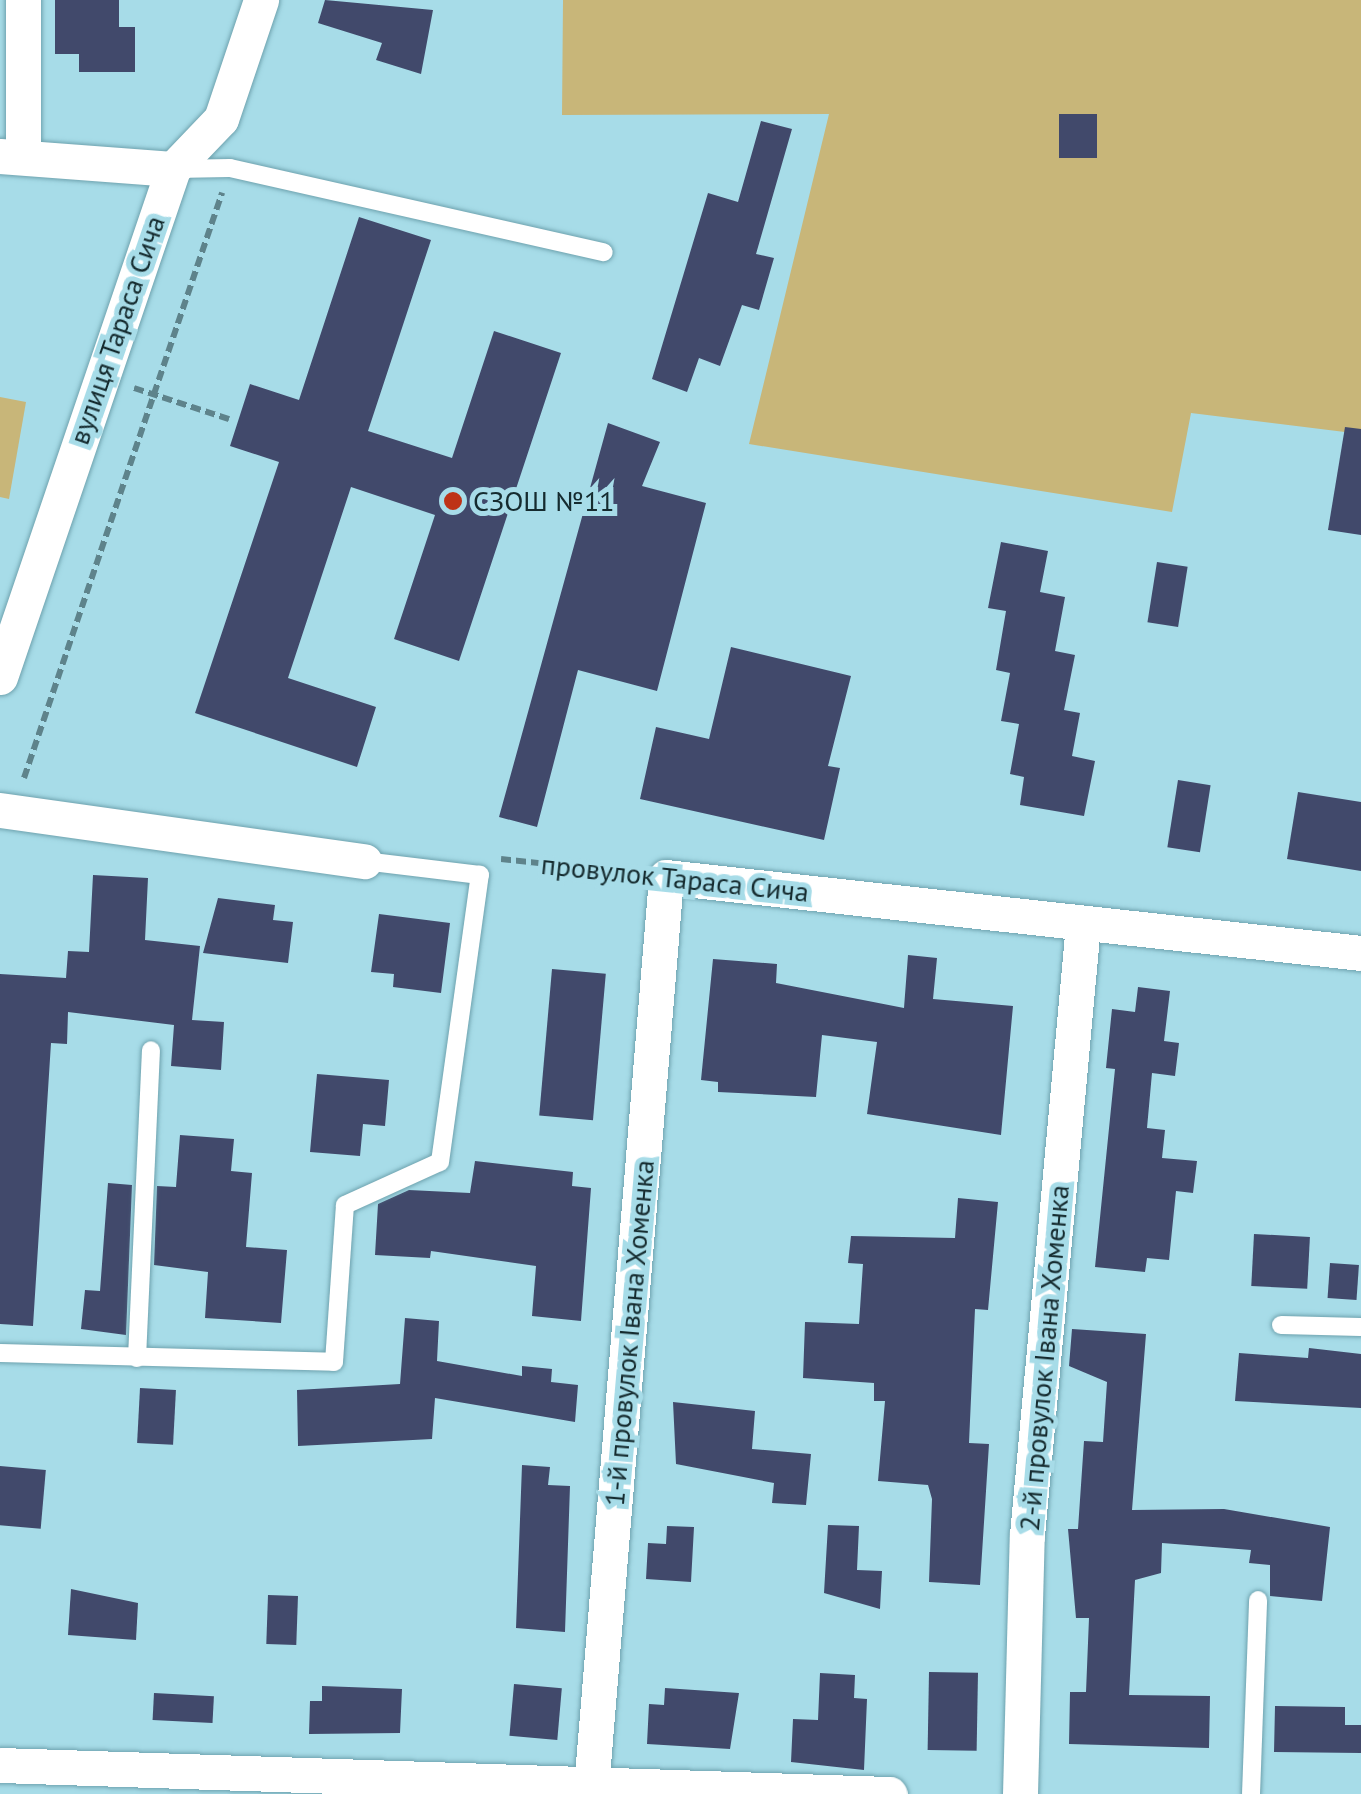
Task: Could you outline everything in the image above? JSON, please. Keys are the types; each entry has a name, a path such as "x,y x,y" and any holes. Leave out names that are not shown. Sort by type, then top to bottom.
{"street":[{"path":"23,0 12,156 173,168"},
{"name":"вулиця Тараса Сича","path":"0,676 173,168 221,119 260,0"},
{"path":"6,812 364,861"},
{"name":"провулок Тараса Сича","path":"666,877 1361,954"},
{"name":"1-й провулок Івана Хоменка","path":"592,1788 666,877"},
{"name":"2-й провулок Івана Хоменка","path":"1020,1794 1027,1535 1083,924"},
{"path":"0,1765 435,1788 890,1794"}],"lane":[{"path":"173,168 230,168 604,252"},
{"path":"0,1353 334,1362 345,1205 440,1162 480,875 364,861"},
{"path":"136,1358 152,1050"},
{"path":"1281,1325 1361,1327"},
{"path":"1251,1794 1258,1600"}],"path":[{"path":"6,812 156,395 230,168"},
{"path":"100,376 230,419"},
{"name":"провулок Тараса Сича","path":"492,858 666,877"}],"shaded area":[{"path":"563,0 1361,0 1361,434 1191,413 1172,512 749,444 829,114 562,115"},
{"path":"0,397 26,402 9,499 0,497"}],"building":[{"path":"55,0 119,0 119,27 135,27 135,72 79,72 79,54 55,54"},
{"path":"325,0 433,10 421,74 376,60 382,43 318,23"},
{"path":"1059,114 1097,114 1097,158 1059,158"},
{"path":"761,121 792,129 756,254 774,258 759,310 742,305 720,366 699,358 687,392 652,379 708,193 738,202"},
{"name":"СЗОШ №11","path":"359,217 431,240 368,431 452,458 494,331 561,353 459,661 394,639 435,515 351,487 288,678 376,707 357,767 195,713 279,462 230,446 250,384 299,400"},
{"path":"608,423 660,442 642,486 706,503 657,691 578,670 537,827 499,817"},
{"path":"1345,427 1361,429 1361,535 1328,530"},
{"path":"1001,542 1048,551 1040,592 1065,597 1055,651 1075,655 1064,710 1080,713 1072,756 1095,761 1084,816 1020,805 1024,777 1010,774 1019,724 1001,721 1010,673 996,670 1006,611 988,608"},
{"path":"1157,562 1188,567 1178,627 1147,622"},
{"path":"731,647 851,676 828,766 840,768 824,840 640,799 656,727 709,739"},
{"path":"1178,780 1211,785 1200,852 1167,847"},
{"path":"1298,792 1361,802 1361,871 1287,859"},
{"path":"93,875 148,878 145,940 200,946 192,1020 224,1022 221,1070 171,1066 174,1025 68,1012 67,1044 51,1043 33,1326 0,1324 0,974 66,978 68,951 89,952"},
{"path":"218,898 275,905 273,920 293,922 288,963 203,953"},
{"path":"379,914 450,923 441,993 393,987 394,974 371,972"},
{"path":"908,955 937,958 933,999 1013,1006 1001,1135 867,1114 877,1042 822,1035 816,1097 718,1092 718,1082 701,1080 713,959 777,964 776,983 904,1008"},
{"path":"552,969 606,974 593,1120 539,1115"},
{"path":"1138,987 1170,991 1164,1041 1179,1043 1175,1076 1152,1073 1147,1128 1165,1130 1162,1158 1197,1161 1193,1193 1176,1191 1169,1260 1147,1258 1145,1272 1095,1267 1115,1069 1106,1068 1112,1009 1135,1012"},
{"path":"317,1074 389,1080 385,1126 363,1124 360,1156 310,1152"},
{"path":"180,1135 234,1139 231,1171 252,1173 246,1247 287,1250 281,1323 205,1318 208,1272 154,1265 157,1186 176,1187"},
{"path":"475,1161 573,1172 572,1186 591,1188 581,1321 532,1316 536,1266 431,1251 430,1258 375,1255 378,1204 409,1190 470,1193"},
{"path":"108,1183 132,1185 126,1335 81,1329 85,1290 100,1291"},
{"path":"958,1198 998,1202 988,1310 975,1309 969,1443 989,1444 980,1585 929,1582 932,1499 928,1485 878,1481 885,1401 874,1401 874,1383 803,1378 805,1322 859,1324 863,1264 848,1263 851,1236 955,1238"},
{"path":"1254,1234 1310,1237 1307,1289 1251,1286"},
{"path":"1330,1263 1359,1265 1356,1300 1328,1298"},
{"path":"405,1318 439,1321 437,1361 522,1376 522,1366 552,1369 551,1382 578,1385 575,1422 435,1398 432,1439 298,1446 297,1390 400,1384"},
{"path":"1072,1329 1146,1334 1132,1510 1224,1509 1330,1527 1322,1601 1270,1596 1270,1565 1249,1563 1251,1550 1162,1543 1161,1573 1135,1580 1129,1695 1210,1696 1209,1748 1069,1744 1070,1692 1086,1692 1089,1618 1076,1618 1068,1529 1078,1529 1084,1441 1103,1442 1107,1382 1069,1366"},
{"path":"1309,1348 1361,1354 1361,1408 1235,1401 1239,1353 1308,1358"},
{"path":"140,1388 176,1390 173,1445 137,1443"},
{"path":"673,1402 755,1411 752,1449 811,1454 806,1505 772,1503 774,1483 676,1464"},
{"path":"522,1465 550,1467 548,1485 570,1486 565,1632 516,1628"},
{"path":"0,1466 46,1470 41,1529 0,1525"},
{"path":"828,1525 859,1526 857,1570 882,1571 880,1609 824,1593"},
{"path":"667,1526 694,1527 691,1582 646,1579 648,1543 666,1544"},
{"path":"71,1589 138,1603 136,1640 68,1635"},
{"path":"268,1595 298,1596 296,1645 266,1644"},
{"path":"929,1672 978,1673 977,1751 928,1750"},
{"path":"820,1673 855,1675 854,1698 867,1699 864,1770 791,1762 793,1719 818,1720"},
{"path":"514,1684 562,1688 557,1740 509,1736"},
{"path":"322,1686 402,1689 400,1733 309,1734 310,1701 322,1701"},
{"path":"665,1688 739,1693 730,1749 647,1744 649,1704 664,1705"},
{"path":"154,1693 214,1696 213,1723 153,1720"},
{"path":"1275,1706 1345,1707 1345,1725 1361,1725 1361,1753 1274,1752"}],"place":[{"name":"СЗОШ №11","path":"453,501"}]}
